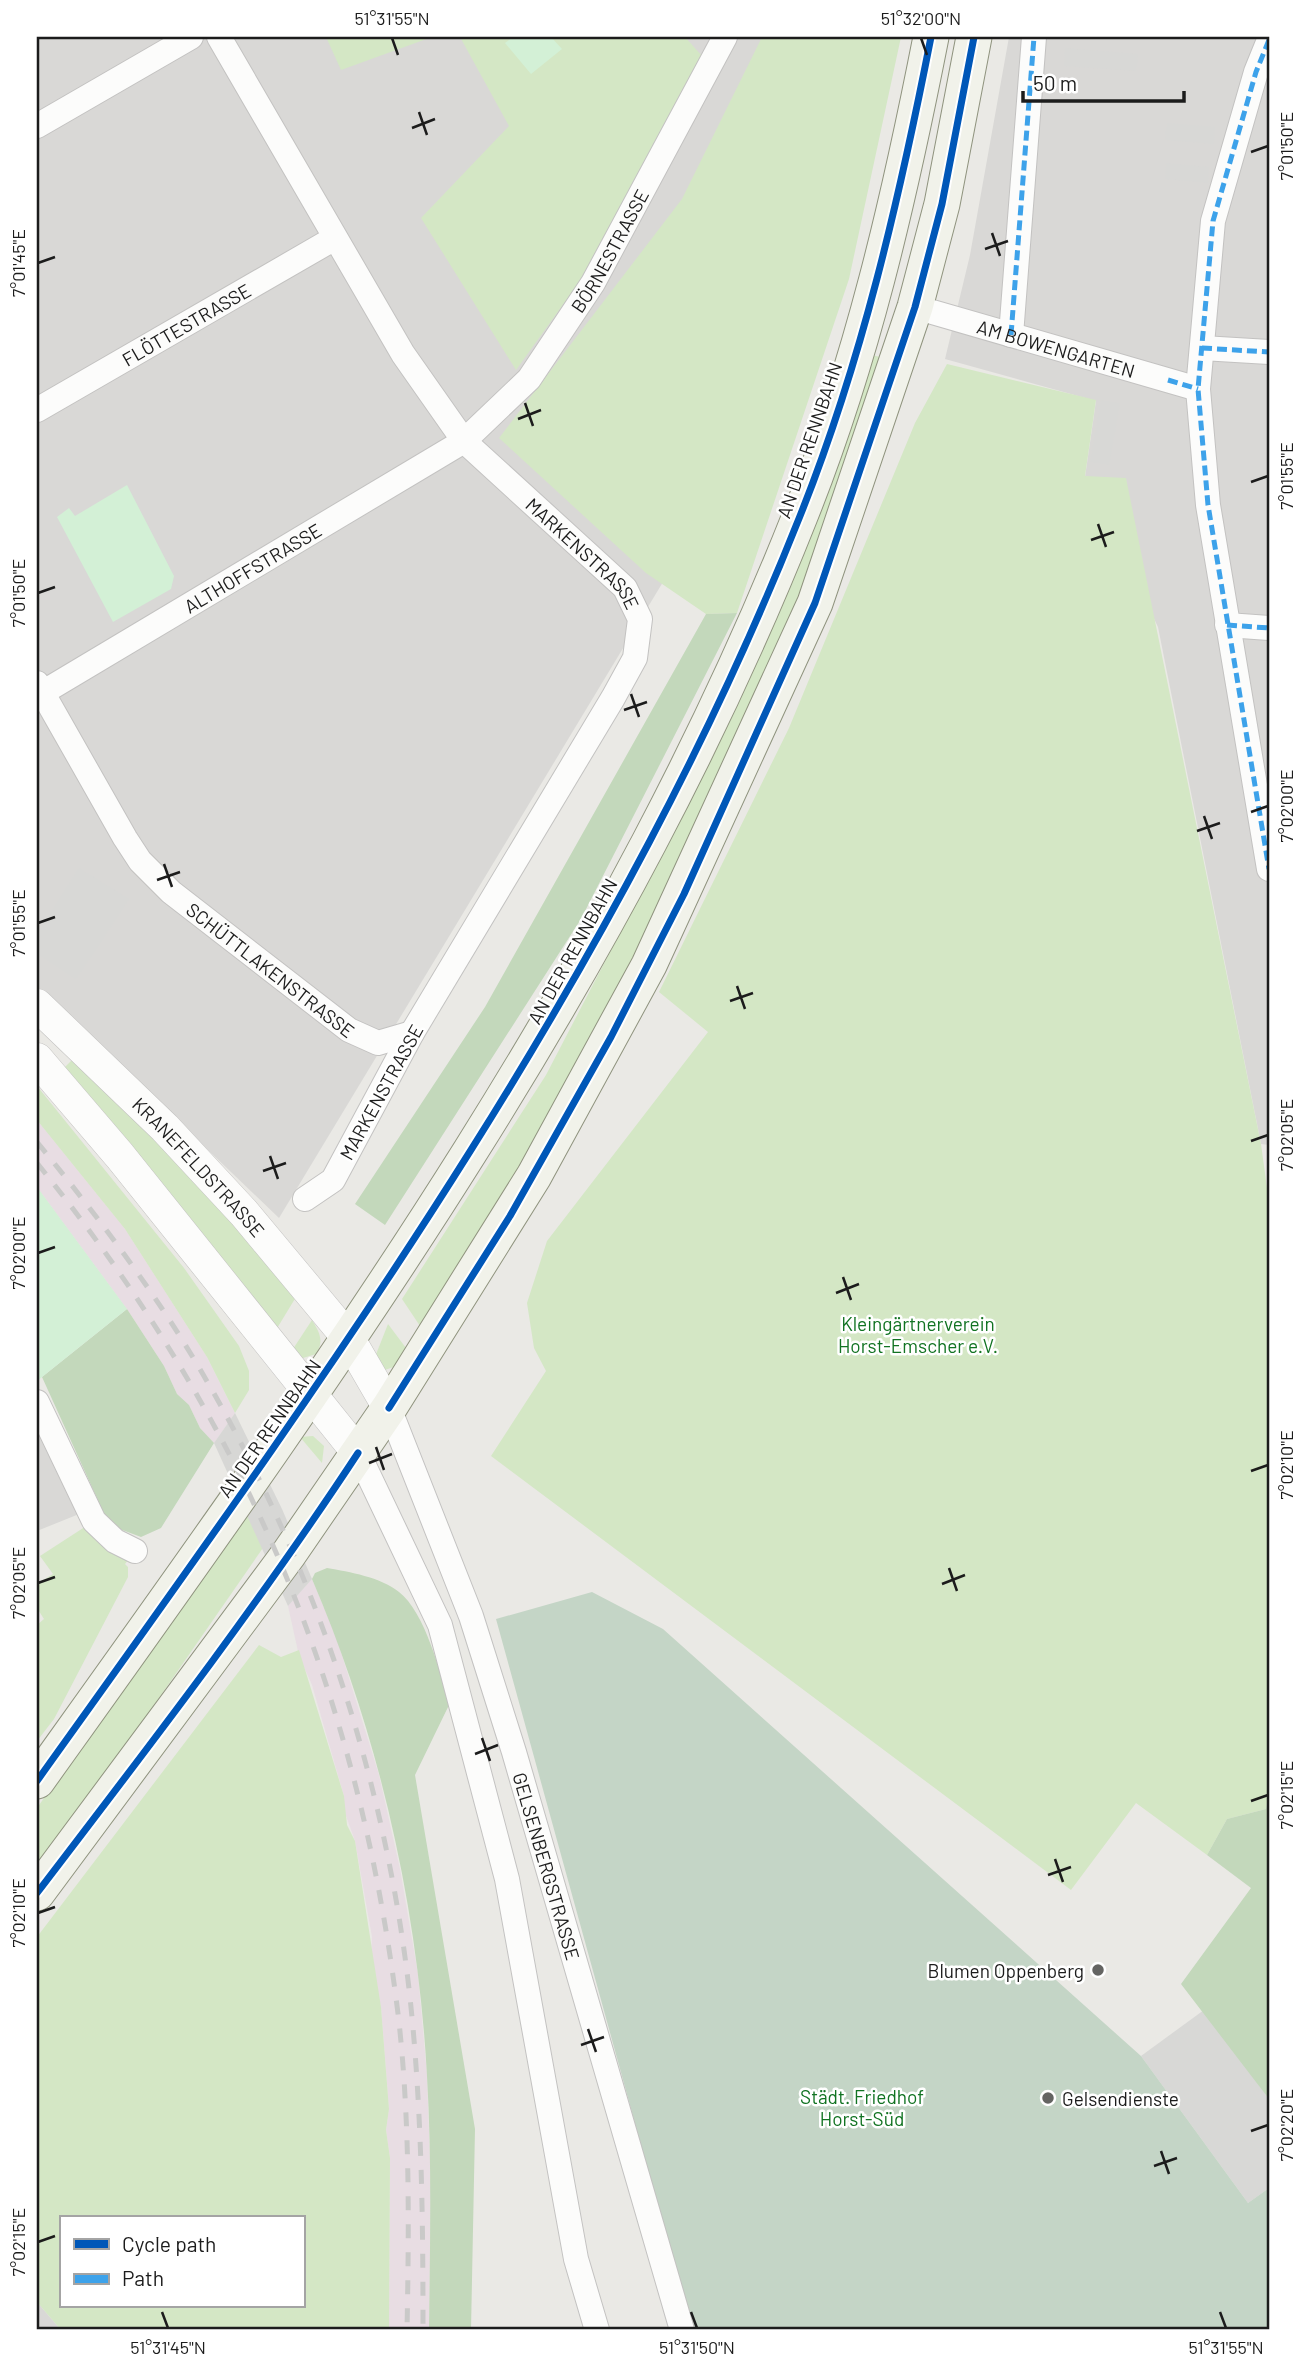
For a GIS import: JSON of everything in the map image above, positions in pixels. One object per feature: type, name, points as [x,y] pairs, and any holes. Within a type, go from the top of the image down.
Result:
[{"type":"main road","name":"AN DER RENNBAHN","points":[[37,1781],[349,1339],[530,1057],[581,970],[689,767],[723,698],[802,511],[875,295],[902,187],[931,37]]},
{"type":"main road","points":[[37,1893],[216,1655],[389,1408],[534,1176],[611,1037],[684,894],[815,603],[915,307],[942,204],[974,37]]},
{"type":"street","points":[[37,126],[191,37]]},
{"type":"street","name":"MARKENSTRASSE","points":[[219,37],[403,354],[464,441],[625,588],[640,619],[635,659],[412,1033],[333,1180],[305,1199]]},
{"type":"street","name":"BÖRNESTRASSE","points":[[464,441],[529,379],[593,283],[725,37]]},
{"type":"street","points":[[1011,335],[1034,37]]},
{"type":"street","points":[[1269,40],[1263,73],[1213,221],[1198,389],[1208,505],[1269,869]]},
{"type":"street","name":"FLÖTTESTRASSE","points":[[37,411],[335,238]]},
{"type":"street","points":[[875,295],[915,307]]},
{"type":"street","name":"AM BOWENGARTEN","points":[[915,307],[1198,389]]},
{"type":"street","points":[[1202,348],[1269,352]]},
{"type":"street","name":"ALTHOFFSTRASSE","points":[[40,688],[464,441]]},
{"type":"street","points":[[1227,625],[1269,628]]},
{"type":"street","name":"SCHÜTTLAKENSTRASSE","points":[[40,688],[125,838],[140,861],[171,892],[349,1030],[378,1042],[412,1033]]},
{"type":"street","name":"KRANEFELDSTRASSE","points":[[37,1005],[205,1169],[349,1339],[389,1408]]},
{"type":"street","points":[[37,1059],[120,1156],[358,1453]]},
{"type":"street","points":[[37,1402],[94,1521],[115,1541],[135,1551]]},
{"type":"street","name":"GELSENBERGSTRASSE","points":[[389,1408],[479,1640],[682,2330]]},
{"type":"street","name":"GELSENBERGSTRASSE","points":[[358,1453],[444,1637],[507,1879],[576,2259],[597,2330]]},
{"type":"shaded area","points":[[37,37],[878,37],[759,423],[279,1218],[37,986]]},
{"type":"shaded area","points":[[1009,37],[1269,37],[1269,1145],[1261,1144],[1158,627],[1085,477],[1096,401],[945,359],[970,255]]},
{"type":"shaded area","points":[[1065,48],[1138,54],[1136,71],[1064,66]]},
{"type":"shaded area","points":[[1167,123],[1215,127],[1214,144],[1165,140]]},
{"type":"shaded area","points":[[1166,163],[1209,167],[1208,183],[1165,179]]},
{"type":"shaded area","points":[[1101,400],[1120,403],[1109,465],[1090,462]]},
{"type":"shaded area","points":[[79,868],[129,899],[76,979],[37,953],[37,935]]},
{"type":"shaded area","points":[[37,1120],[125,1229],[207,1357],[235,1413],[214,1443],[200,1428],[189,1405],[177,1394],[164,1366],[127,1309],[37,1187]]},
{"type":"shaded area","points":[[37,1402],[89,1510],[37,1531]]},
{"type":"shaded area","points":[[312,1579],[336,1636],[379,1775],[400,1869],[418,1974],[427,2075],[431,2187],[429,2330],[389,2330],[390,2158],[386,2130],[389,2108],[381,2007],[371,1955],[372,1937],[355,1841],[344,1810],[344,1796],[312,1685],[299,1656],[288,1606]]},
{"type":"shaded area","points":[[1204,2010],[1269,2099],[1269,2188],[1248,2203],[1141,2056]]},
{"type":"shaded area","points":[[37,2302],[61,2330],[37,2330]]},
{"type":"green space","points":[[326,37],[432,37],[341,70]]},
{"type":"green space","points":[[460,37],[685,37],[702,56],[593,263],[516,370],[421,218],[509,126]]},
{"type":"green space","points":[[513,37],[551,37],[562,49],[531,74],[505,43]]},
{"type":"green space","points":[[762,37],[901,37],[849,279],[737,613],[706,614],[646,573],[499,438],[682,199]]},
{"type":"green space","points":[[869,354],[887,359],[790,621],[710,811],[547,1127],[422,1329],[402,1299],[546,1075],[687,804]]},
{"type":"green space","name":"Kleingärtnerverein Horst-Emscher e.V.","points":[[947,364],[1096,400],[1085,476],[1126,478],[1261,1144],[1269,1203],[1269,1791],[1266,1809],[1227,1819],[1207,1855],[1136,1803],[1071,1890],[491,1456],[546,1371],[534,1348],[527,1303],[547,1241],[708,1032],[659,992],[789,728],[915,423]]},
{"type":"green space","points":[[127,485],[174,576],[171,589],[113,622],[57,517],[69,508],[75,516]]},
{"type":"green space","points":[[737,613],[581,919],[385,1225],[355,1204],[485,1007],[706,614]]},
{"type":"green space","points":[[72,1060],[169,1149],[296,1297],[276,1330],[64,1068]]},
{"type":"green space","points":[[37,1086],[184,1268],[239,1346],[249,1371],[249,1390],[235,1413],[207,1357],[125,1229],[37,1120]]},
{"type":"green space","points":[[37,1187],[127,1309],[37,1381]]},
{"type":"green space","points":[[127,1309],[164,1366],[177,1394],[189,1405],[200,1428],[214,1443],[161,1528],[141,1537],[117,1528],[106,1518],[42,1377]]},
{"type":"green space","points":[[312,1320],[321,1341],[316,1354],[303,1358],[291,1352]]},
{"type":"green space","points":[[388,1324],[409,1352],[396,1366],[385,1370],[375,1357]]},
{"type":"green space","points":[[313,1436],[324,1446],[322,1463],[300,1437]]},
{"type":"green space","points":[[248,1509],[265,1545],[37,1874],[37,1808]]},
{"type":"green space","points":[[94,1521],[135,1551],[125,1564],[128,1567],[128,1577],[54,1719],[37,1741],[37,1625],[44,1619],[37,1608],[37,1584],[53,1574],[40,1556]]},
{"type":"green space","points":[[327,1568],[383,1582],[408,1601],[431,1644],[449,1705],[415,1775],[475,2129],[471,2330],[429,2330],[429,2108],[415,1949],[391,1823],[375,1760],[336,1638],[312,1579],[315,1573]]},
{"type":"green space","name":"Städt. Friedhof Horst-Süd","points":[[592,1592],[663,1629],[1141,2056],[1248,2203],[1269,2188],[1269,2330],[692,2330],[496,1619]]},
{"type":"green space","points":[[259,1645],[281,1657],[299,1650],[344,1796],[347,1825],[355,1841],[381,2007],[389,2109],[386,2130],[390,2158],[389,2330],[61,2330],[37,2302],[37,1937]]},
{"type":"green space","points":[[1269,1791],[1269,2099],[1181,1984],[1251,1888],[1207,1855],[1227,1819],[1266,1809]]},
{"type":"pier","points":[[235,1413],[282,1509],[312,1579],[288,1606],[214,1443]]},
{"type":"railway","points":[[37,1142],[127,1259],[208,1383],[285,1535],[345,1694],[369,1776],[403,1943],[418,2104],[423,2330]]},
{"type":"railway","points":[[37,1163],[111,1261],[176,1360],[233,1462],[282,1566],[322,1673],[355,1785],[381,1901],[399,2022],[407,2137],[407,2330]]},
{"type":"marked path","points":[[1011,335],[1034,37]]},
{"type":"marked path","points":[[1269,40],[1256,72],[1213,221],[1198,389],[1208,505],[1269,869]]},
{"type":"marked path","points":[[1202,348],[1269,352]]},
{"type":"marked path","points":[[1168,380],[1198,389]]},
{"type":"marked path","points":[[1227,625],[1269,628]]},
{"type":"cycle path","points":[[37,1781],[252,1479],[458,1171],[554,1014],[644,852],[726,687],[800,516],[822,458],[877,280],[931,37]]},
{"type":"cycle path","points":[[389,1408],[510,1216],[611,1037],[684,894],[815,603],[915,307],[942,204],[974,37]]},
{"type":"cycle path","points":[[37,1893],[242,1621],[358,1453]]},
{"type":"place","name":"Blumen Oppenberg","points":[[1098,1970]]},
{"type":"place","name":"Gelsendienste","points":[[1048,2098]]}]
